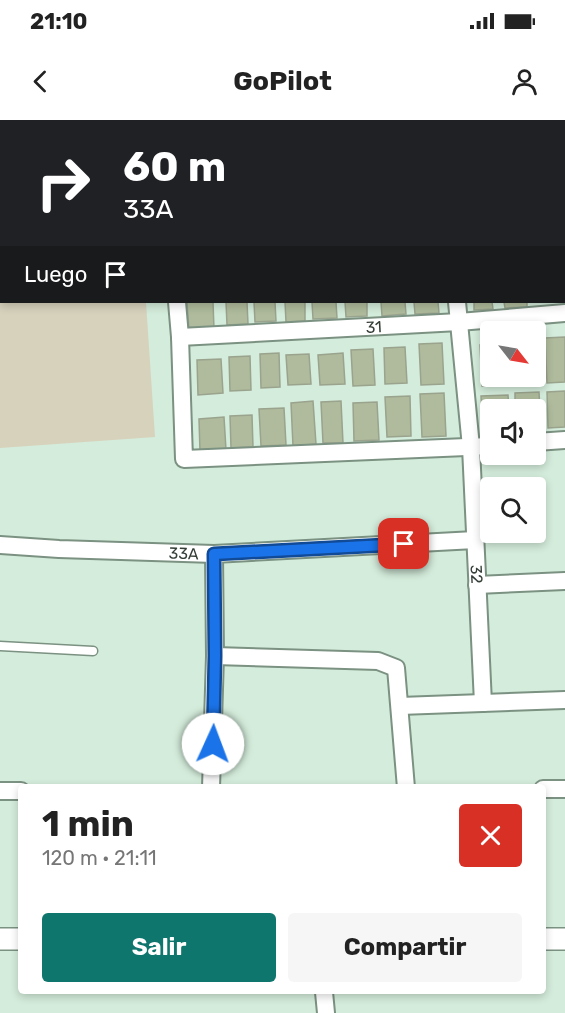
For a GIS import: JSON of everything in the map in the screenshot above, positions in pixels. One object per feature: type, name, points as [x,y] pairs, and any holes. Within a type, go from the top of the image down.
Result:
[{"type":"street","points":[[177,303],[184,459],[480,447]]},
{"type":"street","name":"32","points":[[457,303],[471,447],[483,703]]},
{"type":"street","name":"31","points":[[180,337],[459,322],[565,313]]},
{"type":"street","points":[[546,441],[565,440]]},
{"type":"street","name":"33A","points":[[0,545],[214,554],[475,540]]},
{"type":"street","points":[[211,784],[215,656],[214,554]]},
{"type":"street","points":[[477,585],[565,581]]},
{"type":"street","points":[[215,656],[378,661],[396,668],[406,784]]},
{"type":"street","points":[[400,706],[565,700]]},
{"type":"street","points":[[546,789],[565,789]]},
{"type":"street","points":[[0,791],[18,791]]},
{"type":"street","points":[[0,939],[18,939]]},
{"type":"street","points":[[546,939],[565,939]]},
{"type":"street","points":[[324,994],[326,1013]]},
{"type":"lane","points":[[0,646],[93,651]]},
{"type":"shaded area","points":[[0,303],[146,303],[155,437],[0,448]]},
{"type":"building","points":[[187,303],[213,303],[214,329],[189,330]]},
{"type":"building","points":[[226,303],[247,303],[248,324],[227,325]]},
{"type":"building","points":[[254,303],[275,303],[276,321],[255,322]]},
{"type":"building","points":[[285,303],[305,303],[305,321],[286,322]]},
{"type":"building","points":[[312,303],[336,303],[337,318],[313,319]]},
{"type":"building","points":[[345,303],[367,303],[367,316],[346,317]]},
{"type":"building","points":[[381,303],[405,303],[406,314],[382,316]]},
{"type":"building","points":[[414,303],[438,303],[439,313],[415,314]]},
{"type":"building","points":[[474,303],[492,303],[493,309],[474,310]]},
{"type":"building","points":[[504,303],[527,303],[527,307],[505,308]]},
{"type":"building","points":[[565,337],[565,382],[547,383],[546,338]]},
{"type":"building","points":[[442,343],[444,384],[421,385],[419,344]]},
{"type":"building","points":[[405,347],[407,383],[385,384],[384,348]]},
{"type":"building","points":[[373,349],[375,385],[353,386],[351,350]]},
{"type":"building","points":[[279,353],[280,387],[261,388],[260,354]]},
{"type":"building","points":[[343,353],[345,384],[320,385],[318,355]]},
{"type":"building","points":[[309,354],[311,384],[288,385],[286,355]]},
{"type":"building","points":[[250,356],[251,390],[230,391],[229,357]]},
{"type":"building","points":[[221,359],[223,393],[198,395],[197,360]]},
{"type":"building","points":[[565,391],[565,427],[548,428],[547,392]]},
{"type":"building","points":[[539,392],[539,399],[515,399],[515,393]]},
{"type":"building","points":[[444,393],[446,436],[422,437],[420,394]]},
{"type":"building","points":[[508,395],[508,399],[481,399],[481,396]]},
{"type":"building","points":[[410,396],[411,436],[387,437],[385,397]]},
{"type":"building","points":[[313,401],[316,444],[293,446],[291,403]]},
{"type":"building","points":[[341,401],[343,443],[323,443],[321,402]]},
{"type":"building","points":[[377,402],[379,440],[354,441],[353,403]]},
{"type":"building","points":[[284,408],[286,445],[261,446],[259,409]]},
{"type":"building","points":[[252,415],[253,447],[231,448],[230,416]]},
{"type":"building","points":[[224,417],[226,450],[200,452],[199,419]]},
{"type":"route","points":[[213,744],[214,554],[404,544]]}]
